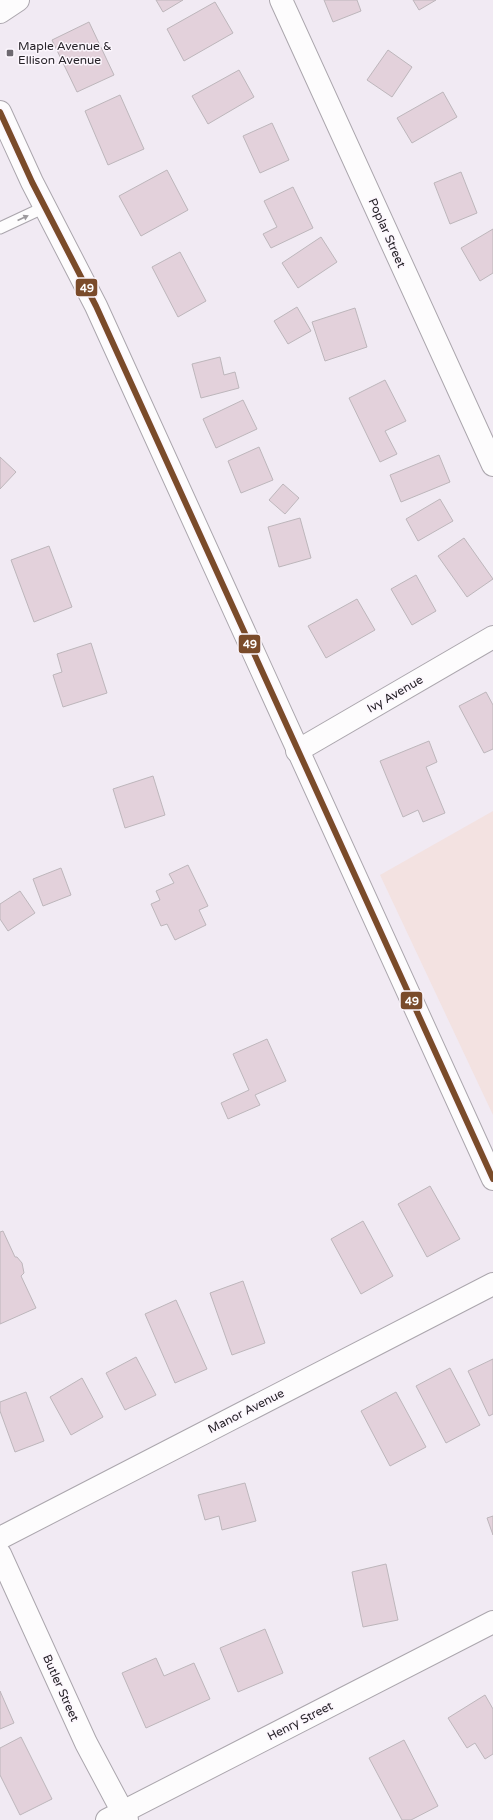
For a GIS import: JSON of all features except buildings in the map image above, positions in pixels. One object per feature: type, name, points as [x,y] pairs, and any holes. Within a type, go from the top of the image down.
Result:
[{"type":"street","points":[[0,12],[18,0]]},
{"type":"street","name":"Poplar Street","points":[[281,0],[493,465]]},
{"type":"street","points":[[0,112],[45,207],[96,306],[297,751],[493,1179]]},
{"type":"street","name":"Ivy Avenue","points":[[297,751],[493,637]]},
{"type":"street","name":"Manor Avenue","points":[[0,1538],[493,1284]]},
{"type":"street","name":"Butler Street","points":[[0,1554],[119,1817]]},
{"type":"street","name":"Henry Street","points":[[119,1817],[493,1622]]},
{"type":"lane","points":[[0,228],[45,207]]},
{"type":"shaded area","points":[[493,811],[493,1115],[380,875]]},
{"type":"transit line","name":"49","points":[[0,112],[32,182],[96,306],[493,1179]]},
{"type":"place","name":"Maple Avenue & Ellison Avenue","points":[[10,53]]}]
